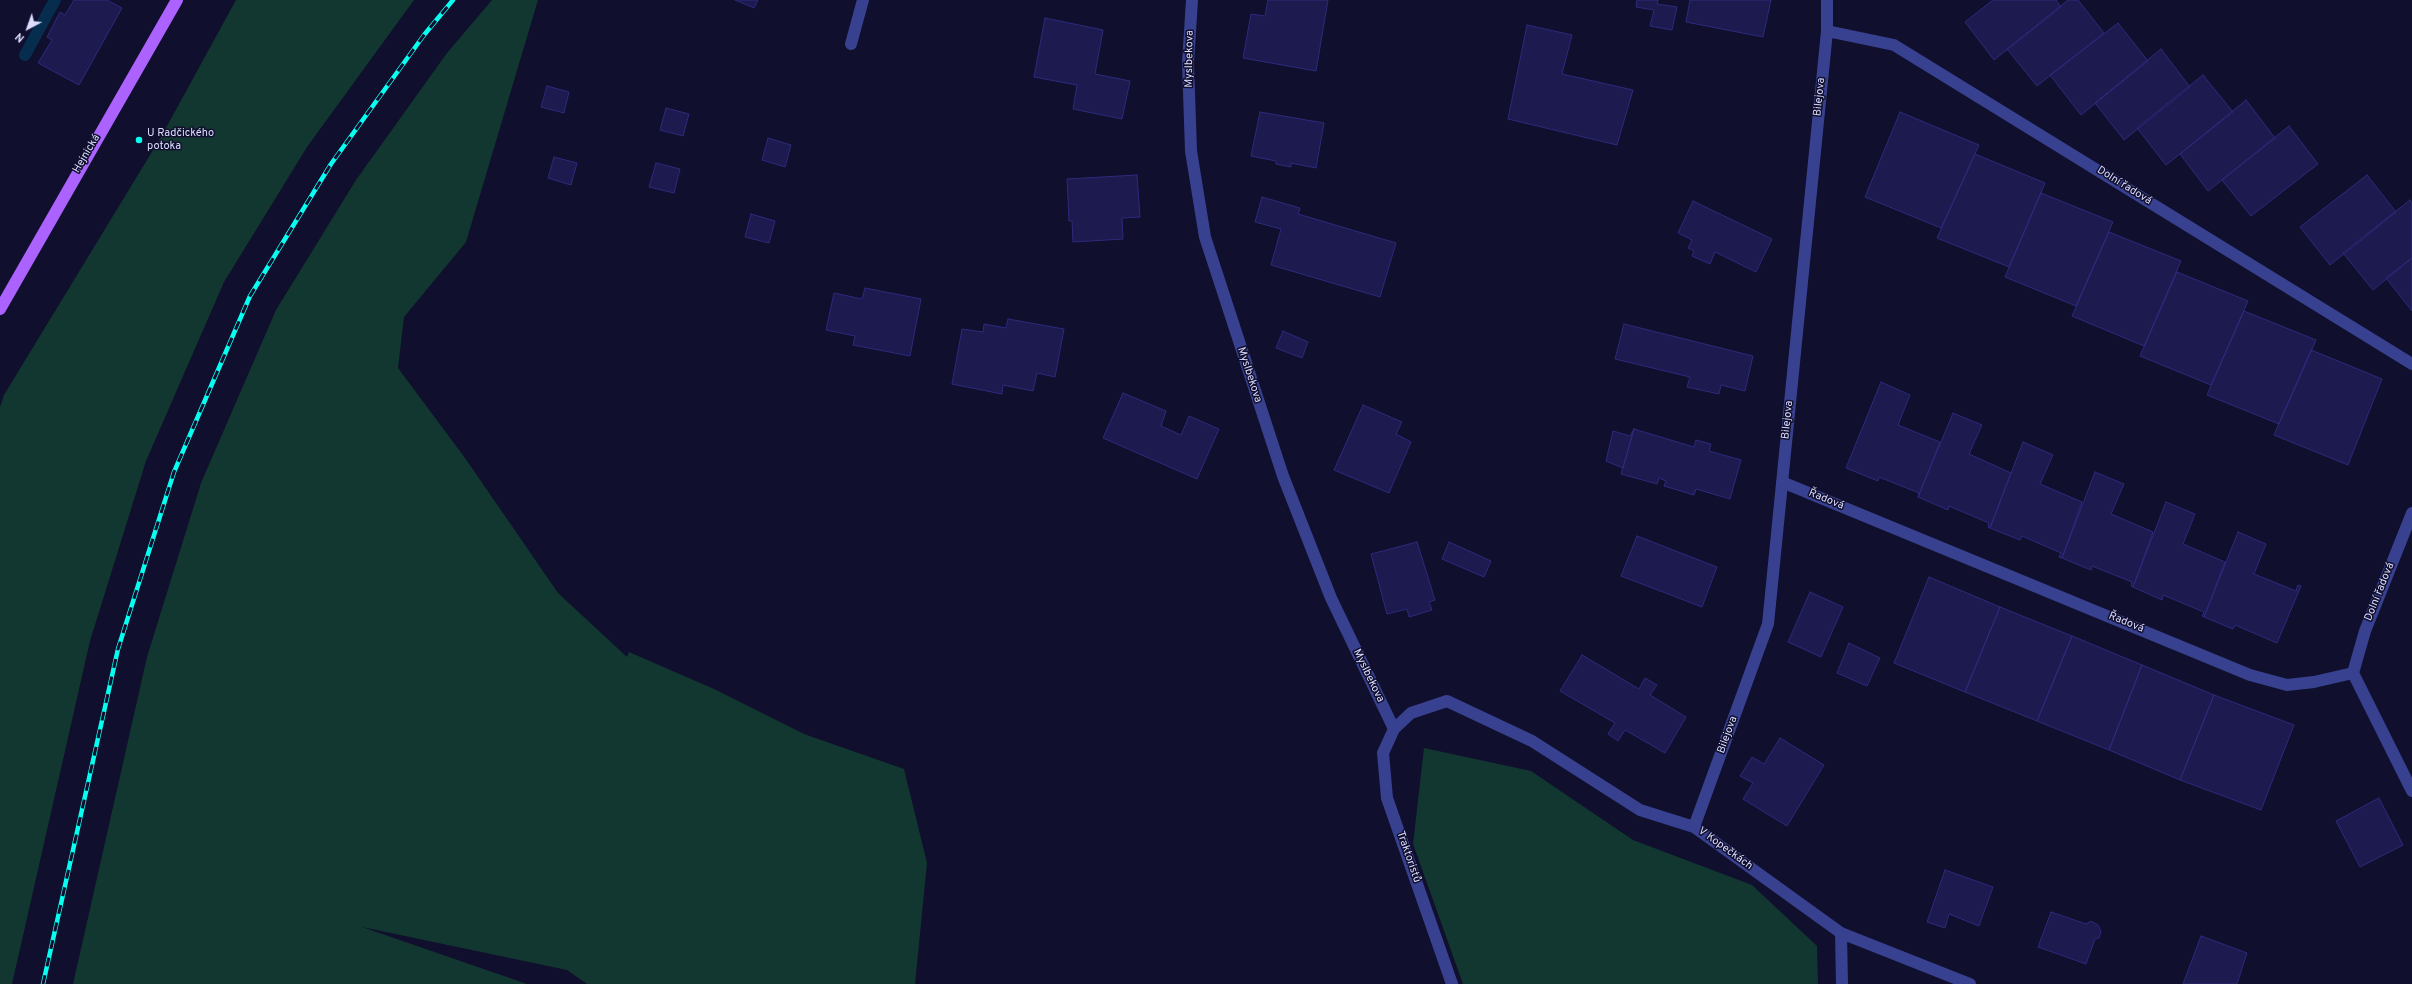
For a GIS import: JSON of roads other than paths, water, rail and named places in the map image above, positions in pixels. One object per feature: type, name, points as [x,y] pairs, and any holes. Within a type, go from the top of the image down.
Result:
[{"type":"main road","name":"Hejnická","points":[[0,309],[177,0]]},
{"type":"street","points":[[851,44],[863,0]]},
{"type":"street","name":"Myslbekova","points":[[1192,0],[1188,63],[1191,151],[1204,237],[1283,476],[1331,598],[1394,729]]},
{"type":"street","name":"Bilejova","points":[[1694,827],[1768,624],[1827,31],[1827,0]]},
{"type":"street","name":"Dolní řadová","points":[[1827,31],[1894,45],[2412,364]]},
{"type":"street","name":"Řadová","points":[[1782,482],[2250,675],[2287,685],[2314,682],[2353,673]]},
{"type":"street","name":"Dolní řadová","points":[[2353,673],[2365,631],[2412,513]]},
{"type":"street","points":[[2353,673],[2412,791]]},
{"type":"street","name":"V Kopečkách","points":[[1394,729],[1411,713],[1447,701],[1532,741],[1640,810],[1694,827],[1841,933],[1970,984]]},
{"type":"street","name":"Traktoristů","points":[[1394,729],[1383,753],[1387,798],[1452,984]]},
{"type":"street","points":[[1841,933],[1842,984]]},
{"type":"waterway","points":[[25,55],[55,0]]},
{"type":"railway","points":[[43,984],[118,649],[174,472],[250,296],[331,164],[424,35],[453,0]]},
{"type":"place","name":"U Radčického potoka","points":[[139,140]]}]
